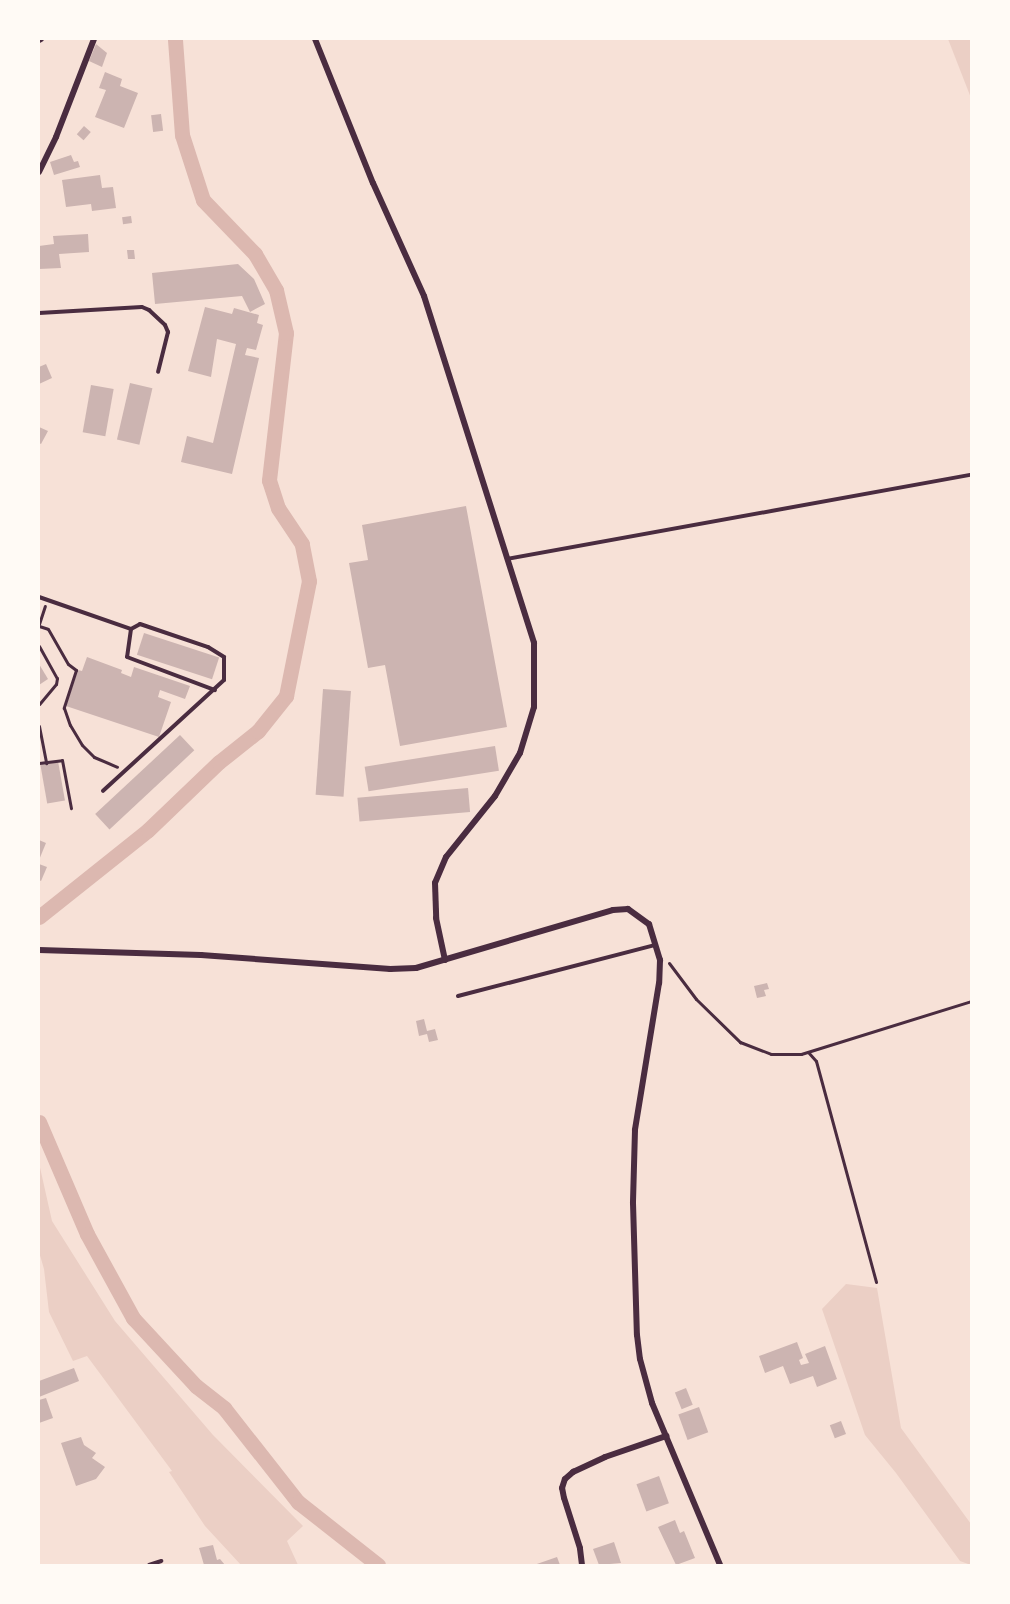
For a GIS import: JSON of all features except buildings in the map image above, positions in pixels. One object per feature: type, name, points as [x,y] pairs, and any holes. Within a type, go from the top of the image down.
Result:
[{"type":"street","points":[[39,172],[56,137],[94,39]]},
{"type":"street","points":[[315,39],[373,183],[424,296],[534,644],[534,707],[520,753],[505,783],[440,869],[435,899],[445,960]]},
{"type":"street","points":[[39,950],[201,955],[390,969],[416,968],[613,910],[628,909],[649,924],[660,960],[635,1130],[633,1214],[640,1359],[652,1403],[720,1565]]},
{"type":"street","points":[[582,1565],[580,1548],[562,1488],[565,1479],[573,1472],[605,1457],[666,1436]]},
{"type":"lane","points":[[39,313],[142,307],[149,310],[165,325],[168,332],[158,372]]},
{"type":"lane","points":[[506,559],[971,475]]},
{"type":"lane","points":[[39,597],[131,628],[140,624],[208,647],[224,657],[224,680],[215,690],[103,791]]},
{"type":"lane","points":[[131,628],[127,657],[215,690]]},
{"type":"lane","points":[[458,996],[656,944]]},
{"type":"lane","points":[[149,1565],[161,1561]]},
{"type":"path","points":[[46,600],[39,625],[48,629],[68,664],[76,670],[64,708],[70,725],[82,745],[94,757],[114,764],[123,773]]},
{"type":"path","points":[[39,646],[57,678],[56,684],[39,704]]},
{"type":"path","points":[[39,726],[46,763]]},
{"type":"path","points":[[39,763],[62,760],[71,807]]},
{"type":"path","points":[[656,944],[696,999],[740,1042],[771,1054],[808,1052],[971,1001]]},
{"type":"path","points":[[808,1052],[816,1061],[876,1282]]},
{"type":"shaded area","points":[[948,39],[971,39],[971,98]]},
{"type":"shaded area","points":[[39,1163],[52,1221],[115,1321],[213,1435],[303,1526],[287,1541],[298,1565],[241,1565],[205,1526],[169,1472],[172,1471],[87,1356],[73,1361],[49,1312],[44,1269],[39,1252]]},
{"type":"shaded area","points":[[846,1284],[877,1288],[901,1428],[971,1524],[971,1565],[960,1561],[896,1473],[865,1435],[822,1309]]},
{"type":"waterway","points":[[39,917],[148,830],[219,762],[258,731],[286,696],[309,581],[302,544],[278,508],[269,480],[286,333],[276,290],[255,254],[203,200],[182,135],[175,39]]},
{"type":"waterway","points":[[39,1122],[87,1234],[133,1318],[196,1386],[224,1408],[298,1502],[378,1565]]}]
